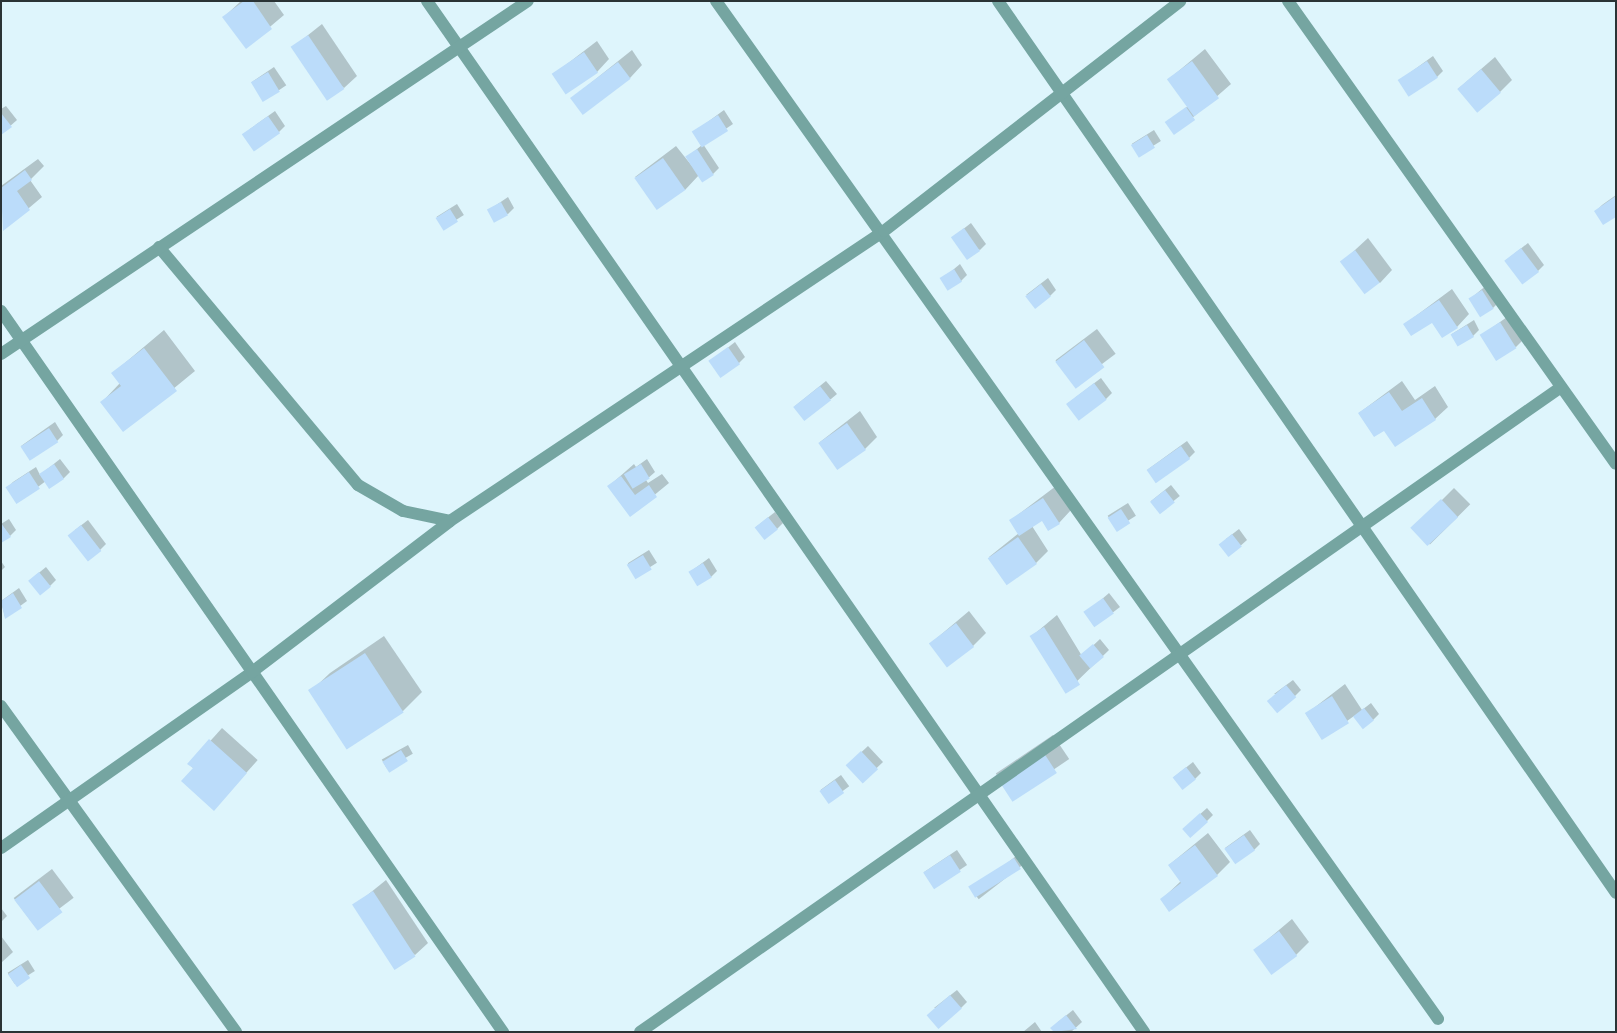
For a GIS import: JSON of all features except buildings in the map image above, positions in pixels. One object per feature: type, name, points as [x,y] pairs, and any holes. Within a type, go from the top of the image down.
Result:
[{"type":"street","points":[[427,1],[1144,1032]]},
{"type":"street","points":[[1,354],[528,1]]},
{"type":"street","points":[[716,1],[1438,1019]]},
{"type":"street","points":[[998,1],[1616,893]]},
{"type":"street","points":[[1,848],[252,672],[450,521],[881,233],[1180,1]]},
{"type":"street","points":[[1288,1],[1616,464]]},
{"type":"street","points":[[159,247],[358,485],[403,511],[450,521]]},
{"type":"street","points":[[1,311],[502,1032]]},
{"type":"street","points":[[640,1032],[1562,387]]},
{"type":"street","points":[[1,706],[236,1032]]}]
